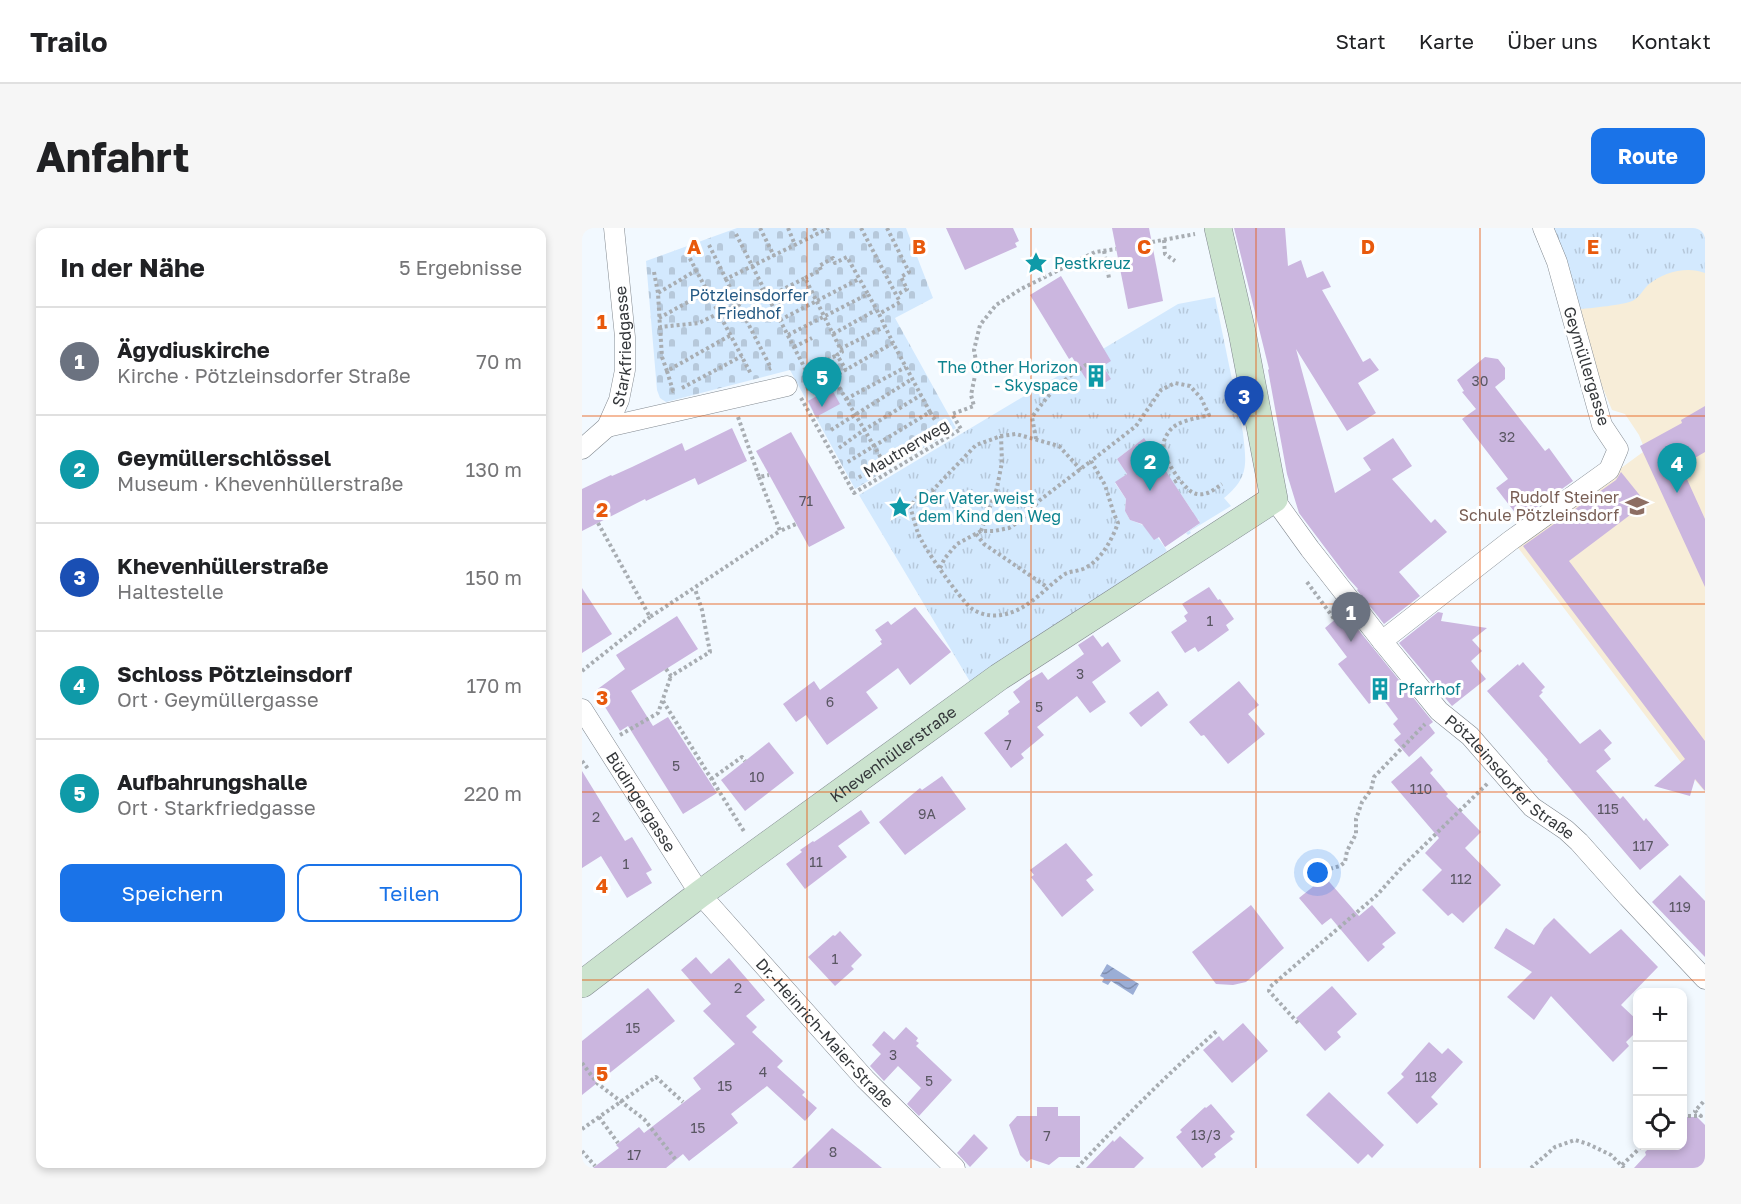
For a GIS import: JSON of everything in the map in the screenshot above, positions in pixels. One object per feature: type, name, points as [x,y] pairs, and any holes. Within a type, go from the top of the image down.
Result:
[{"type":"street","name":"Starkfriedgasse","points":[[582,449],[607,427],[619,400],[625,370],[625,337],[614,228]]},
{"type":"street","name":"Geymüllergasse","points":[[1382,641],[1510,541],[1609,470],[1618,449],[1602,425],[1557,262],[1543,228]]},
{"type":"street","name":"Pötzleinsdorfer Straße","points":[[1219,229],[1242,332],[1274,499],[1310,549],[1439,711],[1470,736],[1532,807],[1566,830],[1579,842],[1705,979]]},
{"type":"street","name":"Starkfriedgasse","points":[[607,427],[733,399],[794,391]]},
{"type":"street","name":"Khevenhüllerstraße","points":[[582,984],[700,894],[999,677],[1274,499]]},
{"type":"street","name":"Büdingergasse","points":[[582,709],[700,894]]},
{"type":"street","name":"Dr.-Heinrich-Maier-Straße","points":[[700,894],[865,1079],[955,1168]]},
{"type":"path","points":[[760,228],[774,256]]},
{"type":"path","points":[[788,228],[795,245]]},
{"type":"path","points":[[814,228],[817,234]]},
{"type":"path","points":[[726,279],[829,228]]},
{"type":"path","points":[[833,334],[900,302],[861,228]]},
{"type":"path","points":[[887,228],[909,272],[901,278],[907,289],[897,295]]},
{"type":"path","points":[[1152,242],[1219,229]]},
{"type":"path","points":[[736,234],[814,386]]},
{"type":"path","points":[[1164,240],[1165,254],[1175,261]]},
{"type":"path","points":[[709,245],[771,368]]},
{"type":"path","name":"Mautnerweg","points":[[794,391],[854,493],[961,429],[952,414],[974,406],[971,395],[977,366],[974,350],[980,325],[996,305],[1021,289],[1095,252],[1116,249]]},
{"type":"path","points":[[1104,251],[1109,278]]},
{"type":"path","points":[[687,253],[752,375]]},
{"type":"path","points":[[768,297],[821,270],[819,266],[833,258],[835,263],[847,257],[934,420]]},
{"type":"path","points":[[658,292],[697,270]]},
{"type":"path","points":[[654,272],[658,292],[662,357],[673,391],[742,356]]},
{"type":"path","points":[[805,278],[842,352],[806,371]]},
{"type":"path","points":[[780,320],[860,279]]},
{"type":"path","points":[[660,327],[699,323],[764,289]]},
{"type":"path","points":[[659,318],[708,291]]},
{"type":"path","points":[[788,335],[868,294]]},
{"type":"path","points":[[840,349],[884,327]]},
{"type":"path","points":[[667,370],[731,335]]},
{"type":"path","points":[[794,347],[812,338]]},
{"type":"path","points":[[794,391],[802,391],[833,377],[893,344]]},
{"type":"path","points":[[837,355],[846,370]]},
{"type":"path","points":[[1036,439],[1032,417],[1049,394],[1073,372],[1089,363],[1091,366]]},
{"type":"path","points":[[846,399],[906,367]]},
{"type":"path","points":[[833,377],[884,463],[856,479]]},
{"type":"path","points":[[831,430],[912,379]]},
{"type":"path","points":[[940,568],[957,544],[981,531],[1009,528],[1020,521],[1040,500],[1136,426],[1161,390],[1175,382],[1190,386],[1201,398],[1209,415],[1178,423],[1168,432],[1163,443],[1165,455],[1188,490],[1197,494],[1211,492],[1222,484]]},
{"type":"path","points":[[839,448],[864,429],[921,395]]},
{"type":"path","points":[[733,399],[780,531]]},
{"type":"path","points":[[846,464],[930,412]]},
{"type":"path","points":[[1081,470],[1059,446],[1016,434],[1001,436],[976,445],[932,491],[918,496],[910,507],[918,535],[972,609],[988,615],[1001,615],[1017,610],[1031,603],[1066,573],[1084,568],[1099,557],[1114,534],[1118,523],[1105,485],[1091,461]]},
{"type":"path","points":[[981,531],[997,488],[1002,462],[1001,436]]},
{"type":"path","points":[[759,477],[769,475]]},
{"type":"path","points":[[1174,482],[1180,479]]},
{"type":"path","points":[[598,523],[650,617]]},
{"type":"path","points":[[582,671],[650,617],[780,531],[796,524]]},
{"type":"path","points":[[976,534],[984,544],[1047,587]]},
{"type":"path","points":[[603,743],[658,713],[671,676],[710,652],[702,610],[695,589]]},
{"type":"path","points":[[666,669],[671,676]]},
{"type":"path","points":[[663,701],[748,838]]},
{"type":"path","points":[[1320,875],[1345,862],[1347,851],[1356,834],[1356,819],[1362,802],[1371,790],[1374,777],[1431,719]]},
{"type":"path","points":[[711,779],[742,757],[745,761]]},
{"type":"path","points":[[582,761],[589,770]]},
{"type":"path","points":[[1298,1023],[1269,991],[1270,987],[1377,895],[1404,865],[1489,783]]},
{"type":"path","points":[[1077,1168],[1139,1102],[1218,1030]]},
{"type":"path","points":[[582,1063],[598,1084],[644,1119],[676,1160]]},
{"type":"path","points":[[582,1129],[656,1077],[683,1102]]},
{"type":"path","points":[[1687,1116],[1701,1116],[1695,1111],[1705,1100]]},
{"type":"path","points":[[599,1117],[618,1143]]},
{"type":"path","points":[[1531,1168],[1555,1147],[1575,1140],[1611,1155],[1623,1167],[1638,1150]]},
{"type":"path","points":[[582,1151],[595,1166]]},
{"type":"shaded area","name":"Rudolf Steiner Schule Pötzleinsdorf","points":[[1705,262],[1705,792],[1516,545],[1643,452],[1639,435],[1625,414],[1612,410],[1587,350],[1581,309],[1666,270]]},
{"type":"green space","name":"Pötzleinsdorfer Friedhof","points":[[737,228],[906,228],[933,298],[895,318],[956,428],[855,489],[790,370],[666,402],[660,398],[657,390],[646,261]]},
{"type":"green space","points":[[1550,228],[1705,228],[1705,273],[1683,270],[1668,274],[1654,280],[1632,301],[1581,309]]},
{"type":"green space","points":[[1215,297],[1243,433],[1245,453],[1242,476],[1224,498],[1231,506],[1190,531],[1188,535],[1186,533],[1199,524],[1199,520],[1190,515],[1193,512],[1143,439],[1117,459],[1127,474],[1115,483],[1126,499],[1125,511],[1130,520],[1152,532],[1167,551],[972,685],[859,495],[1178,304]]},
{"type":"water","points":[[1107,964],[1139,984],[1133,995],[1111,981],[1108,985],[1102,982],[1104,978],[1100,976]]},
{"type":"building","points":[[946,228],[1013,228],[1019,241],[1015,243],[1017,247],[965,270]]},
{"type":"building","points":[[1112,228],[1149,228],[1163,301],[1128,309]]},
{"type":"building","points":[[1234,228],[1285,228],[1288,266],[1301,260],[1307,278],[1323,271],[1331,287],[1322,290],[1363,362],[1370,358],[1379,370],[1358,383],[1376,413],[1347,431],[1296,349],[1335,493],[1371,470],[1363,458],[1393,438],[1412,466],[1392,479],[1431,523],[1435,519],[1447,532],[1399,572],[1420,596],[1384,624],[1299,513],[1287,474],[1269,369]]},
{"type":"building","points":[[1061,276],[1111,361],[1103,366],[1111,379],[1093,390],[1072,357],[1069,359],[1030,295]]},
{"type":"building","points":[[1485,357],[1498,359],[1505,368],[1505,379],[1495,387],[1545,451],[1549,448],[1573,481],[1520,519],[1496,488],[1508,479],[1462,419],[1476,409],[1462,392],[1464,391],[1457,380]]},
{"type":"building","points":[[831,388],[840,404],[816,417],[808,401]]},
{"type":"building","points":[[1705,406],[1705,452],[1681,466],[1705,519],[1705,587],[1640,446],[1682,423],[1681,420]]},
{"type":"building","points":[[732,428],[747,461],[698,485],[695,478],[646,501],[645,499],[582,531],[582,489],[682,443],[685,451]]},
{"type":"building","points":[[791,432],[845,528],[809,547],[756,451]]},
{"type":"building","points":[[1144,438],[1200,523],[1165,547],[1159,537],[1154,540],[1142,524],[1130,520],[1125,511],[1126,499],[1115,482],[1127,474],[1117,459]]},
{"type":"building","points":[[1621,472],[1646,503],[1569,561],[1705,741],[1705,791],[1695,779],[1690,796],[1654,786],[1685,759],[1523,546],[1616,480]]},
{"type":"building","points":[[1209,587],[1234,619],[1226,625],[1229,630],[1203,649],[1198,652],[1195,647],[1185,653],[1171,632],[1187,621],[1184,616],[1188,613],[1182,604]]},
{"type":"building","points":[[582,588],[612,634],[582,653]]},
{"type":"building","points":[[915,607],[951,652],[910,685],[898,668],[866,692],[878,708],[827,745],[806,715],[796,722],[783,704],[814,681],[820,690],[882,644],[875,630],[888,621],[891,625]]},
{"type":"building","points":[[1344,612],[1433,722],[1429,725],[1435,733],[1409,757],[1394,740],[1401,734],[1393,724],[1398,719],[1380,695],[1369,704],[1338,664],[1347,657],[1325,628]]},
{"type":"building","points":[[1438,612],[1443,613],[1441,621],[1487,628],[1472,640],[1482,651],[1471,661],[1486,679],[1452,706],[1399,643]]},
{"type":"building","points":[[677,616],[698,649],[631,691],[653,726],[668,717],[717,793],[683,814],[628,726],[620,731],[595,691],[625,669],[616,655]]},
{"type":"building","points":[[1093,635],[1102,647],[1108,642],[1121,661],[1092,682],[1106,702],[1090,713],[1077,696],[1037,727],[1044,735],[1021,754],[1024,758],[1011,768],[984,733],[1009,714],[1008,711],[1020,702],[1013,692],[1042,672],[1048,680],[1084,654],[1078,645]]},
{"type":"building","points":[[1523,662],[1545,687],[1539,696],[1580,744],[1600,729],[1612,743],[1604,750],[1611,759],[1596,771],[1620,799],[1623,796],[1644,821],[1646,818],[1669,845],[1640,870],[1487,691]]},
{"type":"building","points":[[1239,681],[1259,705],[1248,714],[1265,734],[1228,764],[1204,735],[1201,736],[1189,722]]},
{"type":"building","points":[[1158,691],[1168,705],[1141,727],[1129,713]]},
{"type":"building","points":[[769,742],[794,773],[745,811],[721,780]]},
{"type":"building","points":[[1421,756],[1433,770],[1430,773],[1448,794],[1446,796],[1481,832],[1465,848],[1501,885],[1463,923],[1452,913],[1448,916],[1422,890],[1442,870],[1425,853],[1439,838],[1391,782]]},
{"type":"building","points":[[582,771],[625,841],[632,837],[652,870],[646,873],[652,883],[627,898],[601,856],[582,868]]},
{"type":"building","points":[[942,776],[966,809],[905,855],[879,822],[920,788],[922,790]]},
{"type":"building","points":[[861,810],[870,823],[838,846],[847,857],[805,889],[786,864],[802,852],[800,850]]},
{"type":"building","points":[[1066,843],[1093,875],[1086,880],[1094,890],[1062,917],[1031,877],[1034,875],[1030,870]]},
{"type":"building","points":[[1680,875],[1705,901],[1705,957],[1652,902]]},
{"type":"building","points":[[1325,877],[1359,916],[1372,905],[1396,933],[1382,944],[1385,947],[1368,962],[1331,918],[1322,925],[1299,898]]},
{"type":"building","points":[[1251,905],[1284,948],[1246,982],[1233,985],[1216,984],[1192,952]]},
{"type":"building","points":[[1554,918],[1590,954],[1621,929],[1658,967],[1638,988],[1633,988],[1633,993],[1621,1005],[1633,1016],[1633,1035],[1626,1042],[1629,1046],[1613,1062],[1551,996],[1534,1020],[1507,997],[1532,972],[1494,948],[1506,928],[1534,945],[1544,928]]},
{"type":"building","points":[[840,931],[862,955],[851,966],[854,969],[835,986],[808,957]]},
{"type":"building","points":[[696,957],[711,974],[729,958],[765,1000],[746,1016],[757,1027],[752,1032],[783,1061],[777,1067],[805,1092],[802,1095],[817,1108],[805,1121],[767,1086],[731,1114],[738,1123],[689,1161],[683,1154],[666,1168],[593,1168],[619,1148],[616,1145],[639,1127],[644,1133],[701,1089],[693,1078],[735,1044],[703,1011],[711,1004],[681,970]]},
{"type":"building","points":[[1332,986],[1357,1014],[1337,1032],[1341,1037],[1325,1051],[1296,1018]]},
{"type":"building","points":[[648,988],[675,1021],[582,1095],[582,1041]]},
{"type":"building","points":[[1243,1023],[1268,1051],[1232,1083],[1203,1050],[1219,1036],[1223,1041]]},
{"type":"building","points":[[906,1027],[918,1038],[916,1041],[919,1043],[916,1046],[952,1080],[919,1116],[907,1104],[921,1088],[898,1066],[884,1081],[870,1066],[881,1054],[872,1045],[884,1031],[894,1040]]},
{"type":"building","points":[[1429,1042],[1442,1054],[1448,1048],[1463,1062],[1431,1097],[1438,1104],[1417,1124],[1387,1093],[1404,1077],[1401,1074]]},
{"type":"building","points":[[1329,1092],[1384,1145],[1372,1158],[1368,1154],[1358,1164],[1306,1115]]},
{"type":"building","points":[[1211,1104],[1235,1132],[1230,1136],[1233,1139],[1214,1154],[1216,1157],[1202,1168],[1176,1137],[1182,1132],[1180,1130]]},
{"type":"building","points":[[1037,1107],[1058,1107],[1058,1116],[1080,1116],[1080,1157],[1059,1157],[1049,1165],[1031,1159],[1027,1162],[1020,1155],[1009,1125],[1017,1116],[1037,1116]]},
{"type":"building","points":[[1687,1117],[1697,1117],[1705,1125],[1705,1168],[1634,1168],[1646,1155],[1647,1150],[1687,1150]]},
{"type":"building","points":[[832,1128],[859,1149],[882,1168],[792,1168]]},
{"type":"building","points":[[974,1134],[988,1148],[970,1167],[957,1153]]},
{"type":"building","points":[[1120,1136],[1144,1158],[1134,1168],[1086,1168],[1113,1140],[1114,1142]]},
{"type":"place","name":"Pestkreuz","points":[[1036,263]]},
{"type":"place","name":"The Other Horizon - Skyspace","points":[[1096,376]]},
{"type":"place","name":"Aufbahrungshalle","points":[[822,407]]},
{"type":"place","name":"Khevenhüllerstraße","points":[[1244,426]]},
{"type":"place","name":"Geymüllerschlössel","points":[[1150,491]]},
{"type":"place","name":"Schloss Pötzleinsdorf","points":[[1677,493]]},
{"type":"place","name":"Rudolf Steiner Schule Pötzleinsdorf","points":[[1637,506]]},
{"type":"place","name":"Der Vater weist dem Kind den Weg","points":[[900,507]]},
{"type":"place","name":"Ägydiuskirche","points":[[1351,642]]},
{"type":"place","name":"Pfarrhof","points":[[1380,689]]}]
